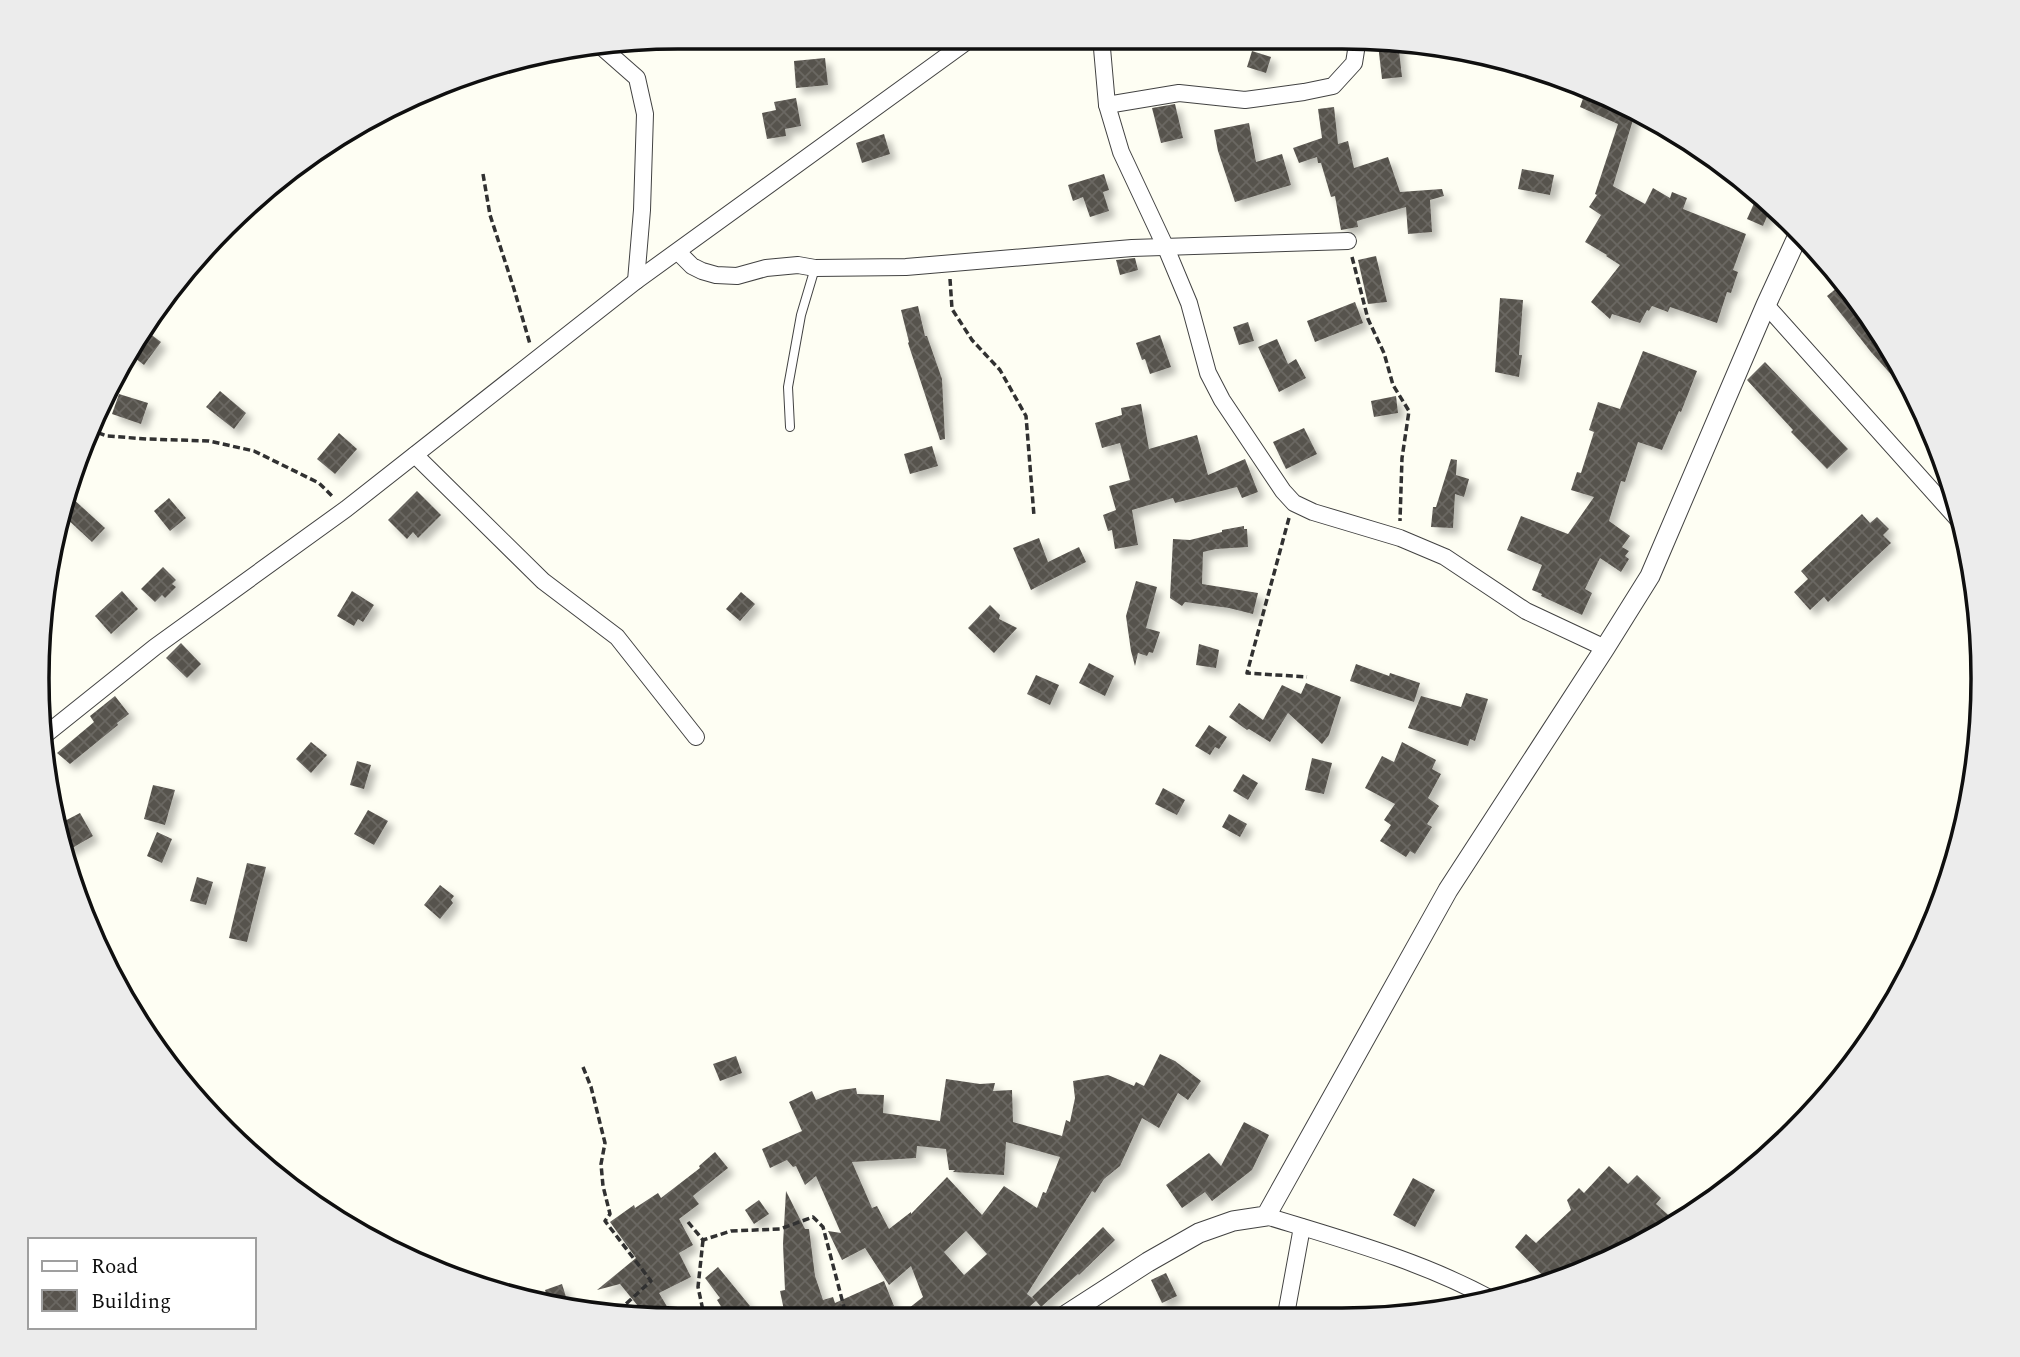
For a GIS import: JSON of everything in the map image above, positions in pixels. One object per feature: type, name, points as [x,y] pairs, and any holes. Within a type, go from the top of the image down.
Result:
[{"type":"street","points":[[51,729],[155,647],[346,509],[636,281],[957,49]]},
{"type":"street","points":[[1102,49],[1107,105],[1121,152],[1189,303],[1208,373],[1222,400],[1283,491],[1294,503],[1313,512],[1400,538],[1445,557],[1526,611],[1605,648]]},
{"type":"street","points":[[1107,105],[1179,93],[1245,100],[1333,86],[1354,63],[1356,49]]},
{"type":"street","points":[[608,53],[637,78],[645,114],[642,210],[636,281]]},
{"type":"street","points":[[678,252],[692,266],[716,275],[737,276],[780,266],[906,267],[1132,248],[1348,242]]},
{"type":"street","points":[[1266,1216],[1448,890],[1650,576],[1795,242]]},
{"type":"street","points":[[1766,304],[1946,503]]},
{"type":"street","points":[[415,456],[543,581],[617,637],[696,737]]},
{"type":"street","points":[[1077,1308],[1199,1233],[1233,1221],[1266,1216],[1384,1252],[1460,1282],[1479,1293]]},
{"type":"street","points":[[1287,1308],[1302,1227]]},
{"type":"lane","points":[[790,427],[788,387],[801,315],[815,268]]},
{"type":"path","points":[[483,174],[490,215],[535,362]]},
{"type":"path","points":[[1348,242],[1368,319],[1384,353],[1393,384],[1409,411],[1402,458],[1400,538]]},
{"type":"path","points":[[948,263],[952,309],[972,340],[1000,370],[1026,416],[1034,516]]},
{"type":"path","points":[[99,433],[107,436],[209,441],[254,451],[319,483],[346,509]]},
{"type":"path","points":[[1294,503],[1247,673],[1307,677]]},
{"type":"path","points":[[583,1067],[605,1143],[601,1164],[610,1214],[606,1221],[651,1281],[624,1306]]},
{"type":"path","points":[[702,1240],[732,1231],[780,1229],[813,1217],[823,1227],[844,1308]]},
{"type":"path","points":[[688,1222],[702,1240],[698,1287],[702,1308]]},
{"type":"building","points":[[1379,50],[1399,52],[1402,77],[1382,79]]},
{"type":"building","points":[[1252,51],[1271,57],[1266,73],[1247,67]]},
{"type":"building","points":[[825,58],[828,85],[796,88],[794,61]]},
{"type":"building","points":[[796,98],[801,126],[785,129],[786,136],[767,139],[762,113],[776,110],[774,102]]},
{"type":"building","points":[[1583,98],[1633,121],[1613,186],[1645,204],[1653,188],[1670,198],[1672,192],[1687,198],[1683,209],[1746,234],[1733,270],[1738,272],[1731,293],[1727,292],[1717,323],[1670,307],[1668,312],[1652,306],[1640,323],[1612,314],[1610,319],[1591,302],[1620,265],[1585,242],[1601,215],[1589,207],[1597,195],[1595,194],[1618,124],[1580,107]]},
{"type":"building","points":[[1175,104],[1183,138],[1161,143],[1152,108]]},
{"type":"building","points":[[1334,107],[1338,144],[1348,141],[1354,168],[1388,157],[1400,192],[1442,189],[1444,196],[1430,200],[1432,232],[1408,234],[1406,207],[1357,221],[1358,227],[1341,230],[1335,196],[1331,197],[1321,163],[1318,163],[1317,157],[1299,163],[1293,148],[1322,138],[1318,109]]},
{"type":"building","points":[[1249,123],[1256,162],[1282,154],[1291,185],[1235,202],[1214,130]]},
{"type":"building","points":[[884,134],[890,154],[862,163],[856,143]]},
{"type":"building","points":[[1522,169],[1554,175],[1550,195],[1518,189]]},
{"type":"building","points":[[1104,174],[1109,190],[1103,192],[1109,211],[1090,217],[1083,197],[1073,201],[1068,185]]},
{"type":"building","points":[[1754,203],[1768,215],[1763,226],[1747,219]]},
{"type":"building","points":[[1376,256],[1387,302],[1368,304],[1358,260]]},
{"type":"building","points":[[1135,258],[1138,270],[1120,275],[1116,260]]},
{"type":"building","points":[[1836,289],[1865,329],[1895,379],[1871,352],[1827,296]]},
{"type":"building","points":[[1500,298],[1523,300],[1519,377],[1495,372]]},
{"type":"building","points":[[1355,302],[1363,323],[1315,342],[1307,321]]},
{"type":"building","points":[[918,306],[925,336],[942,379],[945,439],[940,440],[908,343],[901,310]]},
{"type":"building","points":[[1248,322],[1254,341],[1239,345],[1233,327]]},
{"type":"building","points":[[151,335],[161,342],[144,365],[136,359]]},
{"type":"building","points":[[1160,335],[1171,367],[1150,374],[1136,343]]},
{"type":"building","points":[[1277,339],[1288,364],[1296,359],[1306,378],[1279,392],[1258,347]]},
{"type":"building","points":[[1643,351],[1697,371],[1662,450],[1638,442],[1625,482],[1621,481],[1609,521],[1630,536],[1622,547],[1629,551],[1625,556],[1629,559],[1621,572],[1600,558],[1585,589],[1592,593],[1582,615],[1532,590],[1542,565],[1507,550],[1521,516],[1568,534],[1594,497],[1571,490],[1577,472],[1581,473],[1594,432],[1589,430],[1598,402],[1620,409]]},
{"type":"building","points":[[1765,362],[1848,449],[1827,469],[1747,380]]},
{"type":"building","points":[[220,391],[246,413],[234,429],[206,407]]},
{"type":"building","points":[[119,394],[148,403],[141,424],[112,414]]},
{"type":"building","points":[[1396,396],[1398,413],[1374,417],[1371,401]]},
{"type":"building","points":[[1141,404],[1149,449],[1197,435],[1208,475],[1245,459],[1258,492],[1242,498],[1237,487],[1175,503],[1173,498],[1132,510],[1138,545],[1115,549],[1112,530],[1108,531],[1103,515],[1116,510],[1109,486],[1130,480],[1120,443],[1102,448],[1095,423],[1122,415],[1121,408]]},
{"type":"building","points":[[1304,428],[1317,454],[1286,469],[1273,442]]},
{"type":"building","points":[[339,433],[357,449],[335,474],[317,459]]},
{"type":"building","points":[[932,446],[938,466],[910,474],[904,454]]},
{"type":"building","points":[[1451,459],[1457,460],[1456,475],[1469,479],[1464,497],[1455,494],[1453,528],[1431,527],[1433,507],[1436,507]]},
{"type":"building","points":[[417,491],[441,515],[418,538],[413,532],[407,539],[388,520]]},
{"type":"building","points":[[169,498],[186,518],[170,531],[154,511]]},
{"type":"building","points":[[75,500],[105,528],[92,542],[69,521]]},
{"type":"building","points":[[1862,514],[1870,523],[1877,517],[1889,529],[1883,535],[1891,543],[1828,602],[1824,597],[1810,610],[1794,592],[1808,579],[1801,571]]},
{"type":"building","points":[[1244,526],[1244,529],[1247,529],[1248,547],[1203,552],[1202,584],[1258,593],[1253,614],[1185,602],[1182,606],[1170,598],[1173,539],[1190,540]]},
{"type":"building","points":[[1039,538],[1048,562],[1079,547],[1086,562],[1031,590],[1013,548]]},
{"type":"building","points":[[163,567],[176,580],[172,584],[176,587],[165,598],[162,595],[155,602],[141,589]]},
{"type":"building","points":[[1136,581],[1157,587],[1146,628],[1160,632],[1153,653],[1149,652],[1147,656],[1138,653],[1135,666],[1126,616]]},
{"type":"building","points":[[122,591],[138,609],[111,634],[95,616]]},
{"type":"building","points":[[352,591],[374,605],[363,622],[358,619],[354,626],[337,616]]},
{"type":"building","points":[[741,592],[755,604],[740,621],[726,609]]},
{"type":"building","points":[[990,605],[1000,615],[999,619],[1017,628],[994,653],[968,628]]},
{"type":"building","points":[[181,643],[201,664],[187,678],[166,658]]},
{"type":"building","points":[[1199,644],[1219,650],[1216,668],[1196,665]]},
{"type":"building","points":[[1089,663],[1114,676],[1105,696],[1079,683]]},
{"type":"building","points":[[1356,664],[1389,676],[1390,673],[1420,683],[1414,702],[1350,681]]},
{"type":"building","points":[[1036,675],[1059,685],[1050,705],[1027,694]]},
{"type":"building","points":[[1306,683],[1341,697],[1329,735],[1322,744],[1288,713],[1270,742],[1229,717],[1239,703],[1263,720],[1282,685],[1301,694]]},
{"type":"building","points":[[1466,693],[1488,699],[1475,741],[1470,739],[1468,746],[1408,728],[1421,696],[1461,707]]},
{"type":"building","points":[[115,696],[129,714],[70,764],[57,753],[94,722],[90,716]]},
{"type":"building","points":[[1209,725],[1227,737],[1219,749],[1215,747],[1210,755],[1195,746]]},
{"type":"building","points":[[311,742],[327,755],[311,773],[296,759]]},
{"type":"building","points":[[1402,742],[1436,760],[1432,769],[1441,774],[1428,798],[1439,806],[1427,824],[1432,827],[1415,854],[1410,851],[1406,857],[1380,841],[1391,825],[1384,820],[1395,804],[1365,788],[1382,756],[1394,762]]},
{"type":"building","points":[[1312,758],[1332,763],[1324,794],[1305,790]]},
{"type":"building","points":[[357,761],[371,765],[364,789],[350,785]]},
{"type":"building","points":[[1243,774],[1258,783],[1248,800],[1233,791]]},
{"type":"building","points":[[153,785],[175,790],[165,825],[144,819]]},
{"type":"building","points":[[1163,788],[1185,800],[1177,815],[1155,804]]},
{"type":"building","points":[[368,810],[388,821],[374,845],[354,834]]},
{"type":"building","points":[[80,813],[93,836],[72,848],[65,821]]},
{"type":"building","points":[[1229,814],[1247,824],[1240,837],[1222,827]]},
{"type":"building","points":[[157,832],[172,839],[162,863],[147,856]]},
{"type":"building","points":[[247,863],[266,867],[247,942],[229,938]]},
{"type":"building","points":[[197,877],[213,882],[206,905],[190,901]]},
{"type":"building","points":[[440,885],[454,896],[451,900],[453,903],[440,919],[424,905]]},
{"type":"building","points":[[1160,1054],[1175,1061],[1201,1081],[1188,1100],[1178,1093],[1159,1128],[1142,1118],[1120,1166],[1104,1179],[1095,1193],[1092,1191],[1027,1294],[1035,1300],[1032,1297],[1103,1227],[1115,1240],[1041,1307],[1036,1301],[1028,1308],[909,1308],[923,1297],[911,1266],[889,1285],[865,1248],[842,1260],[828,1231],[841,1233],[816,1176],[805,1185],[796,1166],[793,1167],[787,1160],[770,1168],[762,1149],[802,1131],[789,1102],[812,1091],[816,1100],[840,1090],[856,1088],[857,1094],[884,1095],[883,1113],[940,1121],[946,1079],[980,1084],[995,1083],[993,1091],[1012,1090],[1013,1122],[1062,1136],[1066,1120],[1070,1122],[1075,1098],[1073,1081],[1108,1075],[1134,1086],[1136,1082],[1144,1086]],"holes":[[[1006,1142],[1060,1157],[1037,1208],[1004,1186],[982,1215],[947,1177],[911,1214],[889,1229],[877,1206],[872,1208],[852,1162],[916,1158],[917,1146],[946,1149],[949,1170],[955,1170],[953,1172],[1004,1175]],[[966,1231],[987,1254],[964,1275],[944,1252]]]},
{"type":"building","points":[[736,1056],[742,1073],[720,1081],[713,1064]]},
{"type":"building","points":[[1244,1122],[1269,1135],[1252,1170],[1212,1201],[1205,1192],[1182,1208],[1166,1185],[1209,1153],[1221,1166]]},
{"type":"building","points":[[715,1152],[728,1168],[693,1196],[699,1204],[679,1219],[693,1245],[679,1253],[691,1277],[659,1293],[668,1308],[636,1307],[620,1284],[597,1290],[636,1258],[610,1222],[634,1205],[635,1208],[658,1193],[661,1198],[700,1168]]},
{"type":"building","points":[[1609,1166],[1628,1184],[1637,1175],[1661,1198],[1656,1204],[1669,1216],[1620,1243],[1543,1275],[1515,1247],[1526,1234],[1536,1243],[1571,1210],[1567,1200],[1579,1188],[1584,1193]]},
{"type":"building","points":[[1413,1178],[1435,1190],[1415,1227],[1393,1215]]},
{"type":"building","points":[[786,1191],[805,1229],[809,1229],[815,1276],[823,1300],[833,1297],[835,1303],[884,1281],[894,1306],[784,1308],[780,1291],[785,1290],[783,1244]]},
{"type":"building","points":[[759,1200],[769,1214],[754,1224],[745,1210]]},
{"type":"building","points":[[718,1267],[750,1306],[722,1308],[717,1300],[720,1298],[705,1278]]},
{"type":"building","points":[[1166,1273],[1177,1296],[1162,1303],[1151,1280]]},
{"type":"building","points":[[562,1284],[566,1298],[546,1294],[545,1290]]}]
